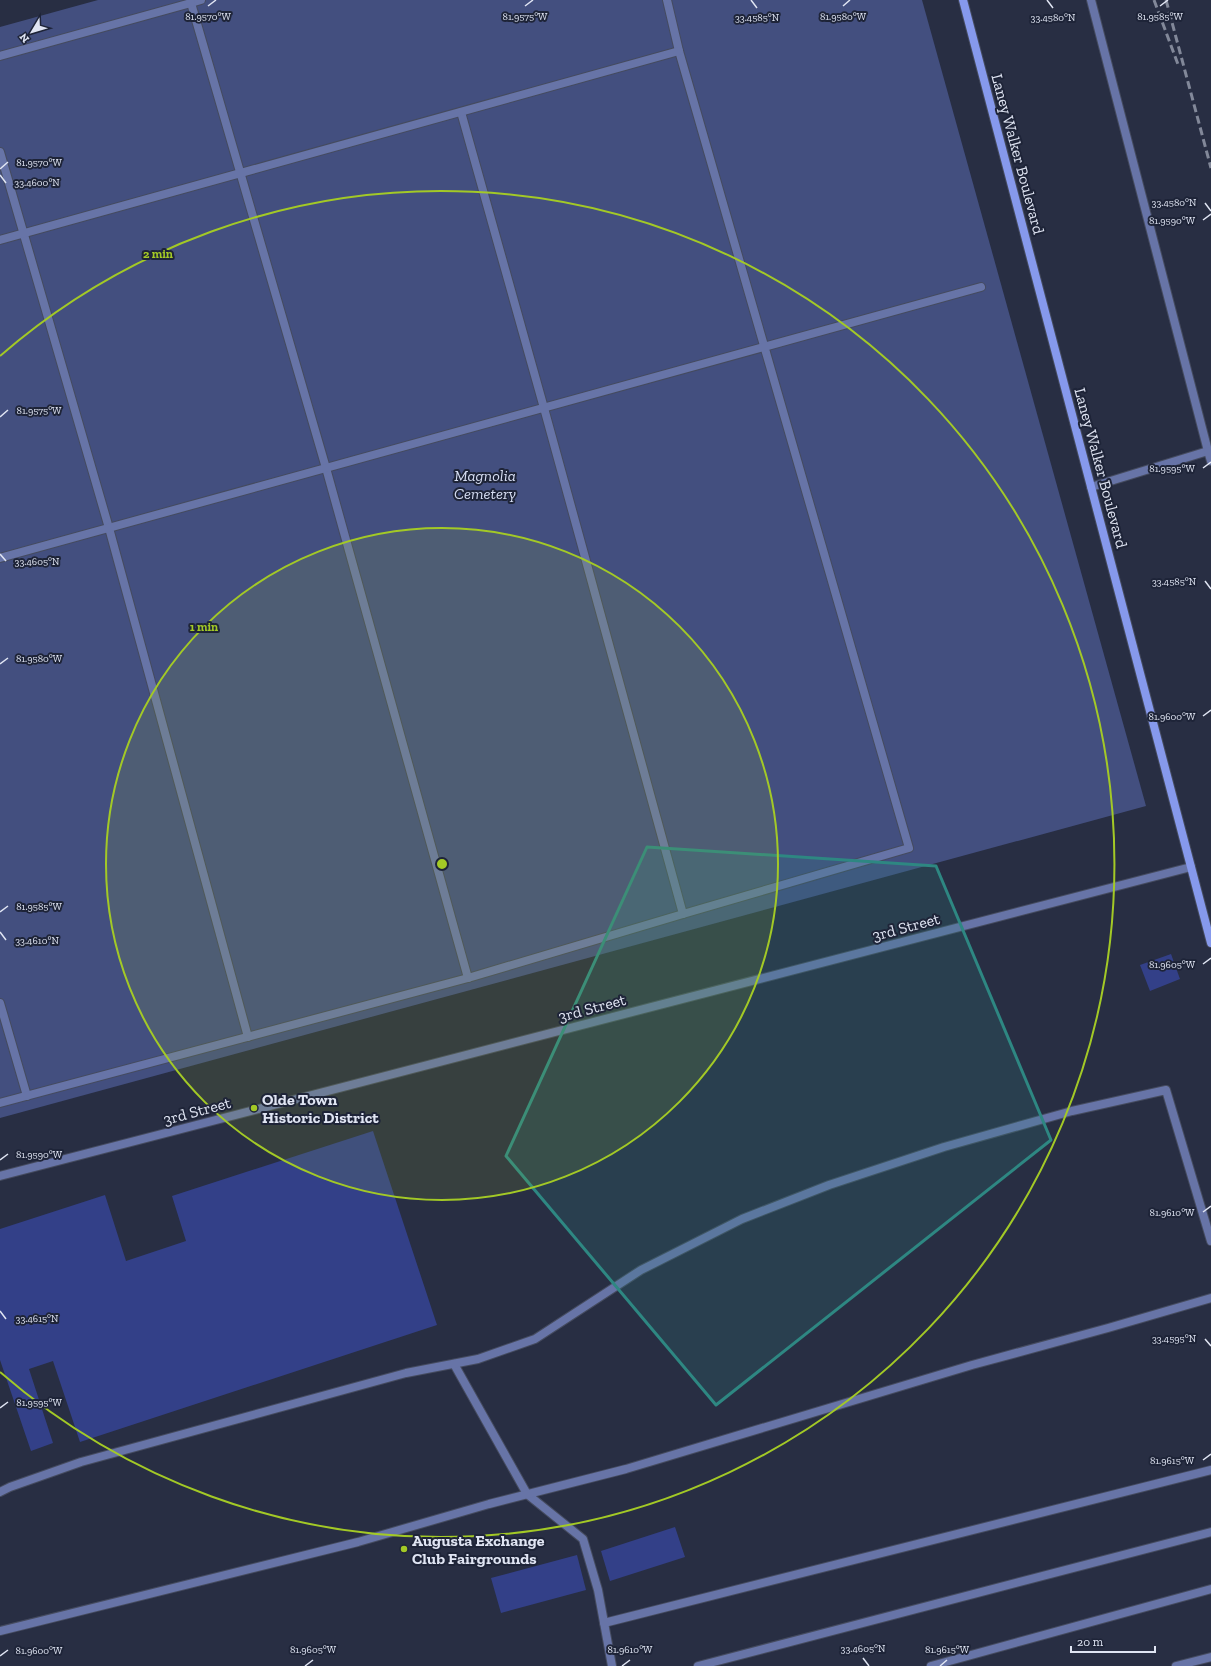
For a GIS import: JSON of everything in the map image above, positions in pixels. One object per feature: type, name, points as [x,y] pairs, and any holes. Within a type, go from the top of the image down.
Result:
[{"type":"main road","name":"Laney Walker Boulevard","points":[[963,0],[1211,943]]},
{"type":"street","points":[[0,56],[201,0]]},
{"type":"street","points":[[0,1103],[468,978],[909,848],[679,51],[667,0]]},
{"type":"street","points":[[1091,0],[1211,461]]},
{"type":"street","points":[[191,3],[326,468],[468,978]]},
{"type":"street","points":[[0,240],[679,51]]},
{"type":"street","points":[[461,112],[683,914]]},
{"type":"street","points":[[0,152],[109,528],[248,1037]]},
{"type":"street","points":[[0,558],[981,287]]},
{"type":"street","points":[[1091,487],[1208,451]]},
{"type":"street","name":"3rd Street","points":[[0,1176],[1191,867]]},
{"type":"street","points":[[0,1003],[27,1096]]},
{"type":"street","points":[[0,1492],[10,1487],[81,1462],[406,1373],[478,1359],[535,1339],[641,1270],[742,1219],[830,1185],[959,1142],[1072,1111],[1166,1090],[1211,1241]]},
{"type":"street","points":[[0,1631],[358,1542],[527,1494],[626,1469],[972,1365],[1211,1298]]},
{"type":"street","points":[[454,1364],[527,1494],[583,1539],[598,1590],[612,1666]]},
{"type":"street","points":[[604,1623],[1211,1470]]},
{"type":"street","points":[[698,1666],[1211,1532]]},
{"type":"street","points":[[931,1666],[1211,1589]]},
{"type":"street","points":[[1176,1666],[1211,1657]]},
{"type":"highlighted area","points":[[647,847],[936,866],[1051,1140],[716,1405],[506,1156]]},
{"type":"green space","name":"Magnolia Cemetery","points":[[98,0],[922,0],[1146,806],[0,1118],[0,27]]},
{"type":"building","points":[[1171,954],[1180,979],[1150,991],[1140,965]]},
{"type":"building","points":[[373,1131],[437,1325],[80,1442],[53,1361],[29,1369],[53,1443],[31,1451],[0,1360],[0,1229],[105,1195],[126,1261],[186,1241],[172,1196]]},
{"type":"building","points":[[675,1527],[685,1557],[610,1581],[601,1551]]},
{"type":"building","points":[[577,1555],[586,1590],[501,1613],[491,1578]]},
{"type":"railway","points":[[1154,0],[1179,67]]},
{"type":"railway","points":[[1166,0],[1211,168]]},
{"type":"place","name":"Olde Town Historic District","points":[[254,1108]]},
{"type":"place","name":"Augusta Exchange Club Fairgrounds","points":[[404,1549]]}]
